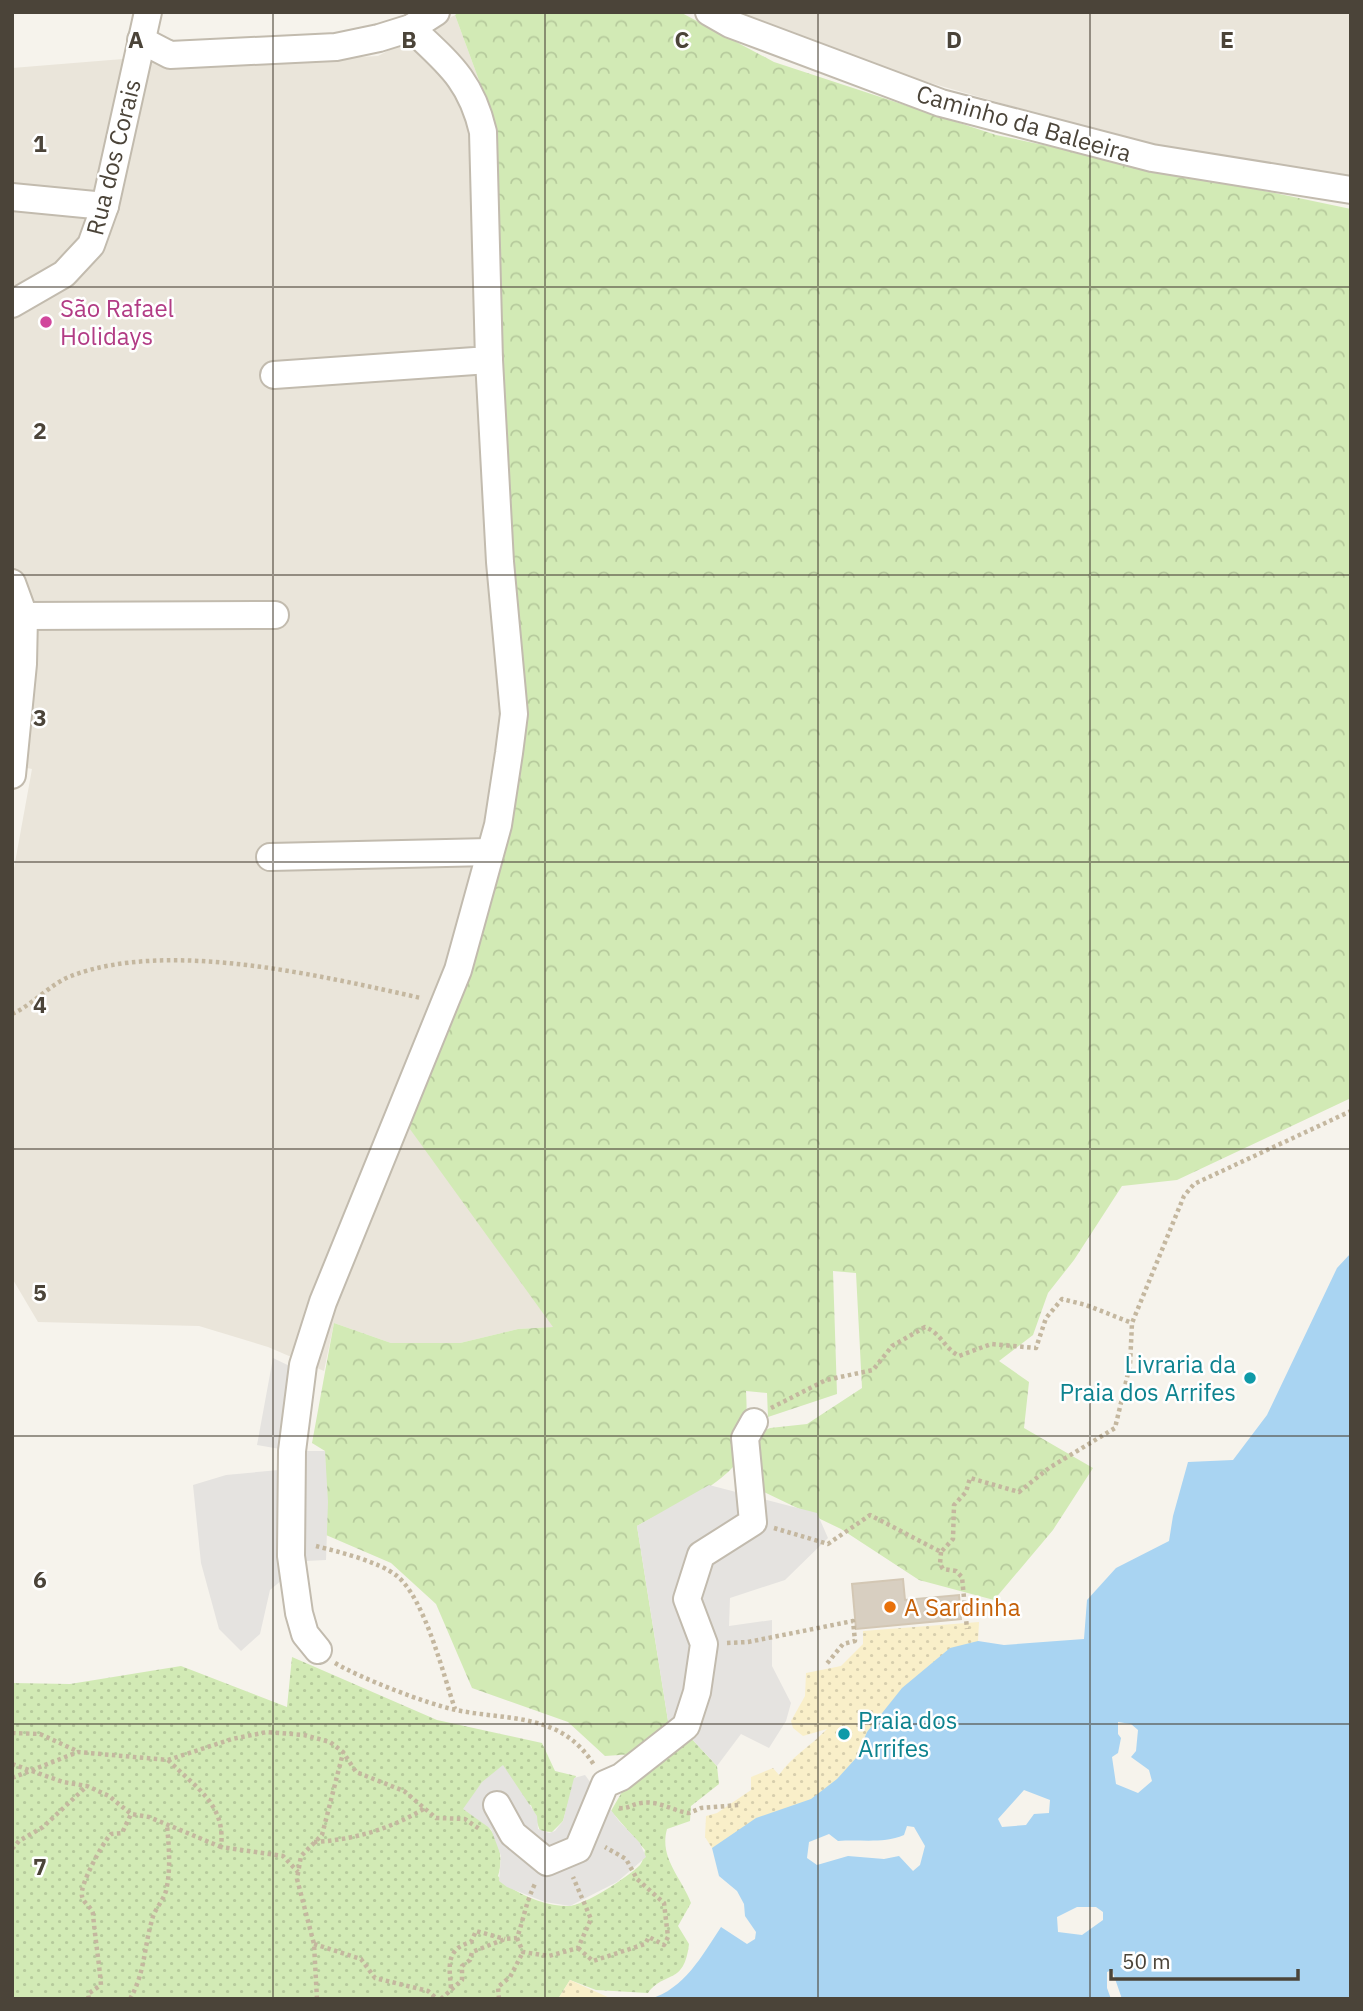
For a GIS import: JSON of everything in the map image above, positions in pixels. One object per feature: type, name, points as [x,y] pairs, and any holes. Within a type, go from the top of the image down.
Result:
[{"type":"street","name":"Rua dos Corais","points":[[12,304],[64,274],[79,262],[91,245],[104,206],[148,12]]},
{"type":"street","points":[[141,40],[170,55],[336,47],[379,38],[411,27],[436,12]]},
{"type":"street","name":"Caminho da Baleeira","points":[[709,12],[730,24],[941,103],[1152,158],[1351,190]]},
{"type":"street","points":[[318,1650],[306,1634],[299,1613],[291,1539],[296,1408],[313,1328],[458,970],[498,825],[514,714],[500,562],[489,360],[482,132],[478,110],[466,84],[411,27]]},
{"type":"street","points":[[12,197],[104,206]]},
{"type":"street","points":[[274,375],[489,360]]},
{"type":"street","points":[[12,583],[24,616],[12,775]]},
{"type":"street","points":[[24,616],[275,615]]},
{"type":"street","points":[[270,857],[489,852]]},
{"type":"street","points":[[497,1805],[513,1834],[555,1859],[578,1849],[621,1777],[686,1726],[697,1692],[704,1644],[687,1599],[701,1555],[753,1522],[745,1438],[754,1422]]},
{"type":"path","points":[[12,1014],[68,977],[101,967],[176,962],[320,976],[443,1003]]},
{"type":"path","points":[[967,1629],[962,1577],[956,1571],[943,1569],[940,1564],[941,1552],[953,1539],[954,1506],[966,1492],[970,1478],[1019,1492],[1049,1468],[1115,1428],[1130,1364],[1132,1323],[1184,1196],[1194,1184],[1351,1111]]},
{"type":"path","points":[[754,1422],[779,1401],[826,1380],[873,1370],[892,1346],[925,1327],[937,1331],[950,1351],[958,1356],[991,1344],[1036,1348],[1046,1318],[1062,1299],[1086,1305],[1132,1323]]},
{"type":"path","points":[[753,1522],[828,1544],[870,1515],[941,1552]]},
{"type":"path","points":[[291,1539],[354,1556],[397,1576],[422,1613],[456,1710]]},
{"type":"path","points":[[704,1644],[748,1642],[853,1621],[855,1641],[843,1644],[825,1666]]},
{"type":"path","points":[[318,1650],[337,1665],[456,1710],[534,1721],[560,1729],[590,1760],[610,1795],[628,1809],[641,1803],[665,1804],[690,1814],[701,1808],[739,1805]]},
{"type":"path","points":[[12,1733],[40,1734],[78,1752],[168,1760],[232,1739],[267,1732],[304,1735],[330,1742],[343,1752],[356,1772],[404,1791],[436,1818],[465,1819],[489,1836],[513,1834]]},
{"type":"path","points":[[12,1778],[78,1752]]},
{"type":"path","points":[[317,1999],[314,1944],[296,1879],[302,1856],[322,1835],[343,1752]]},
{"type":"path","points":[[168,1760],[214,1804],[223,1829],[221,1847]]},
{"type":"path","points":[[12,1764],[63,1782],[87,1786],[109,1796],[131,1814],[221,1847],[283,1856],[298,1871]]},
{"type":"path","points":[[12,1849],[19,1841],[43,1827],[87,1786]]},
{"type":"path","points":[[313,1842],[357,1838],[376,1828],[395,1825],[425,1808]]},
{"type":"path","points":[[89,1999],[88,1994],[100,1985],[93,1912],[82,1896],[83,1881],[93,1868],[102,1843],[110,1834],[122,1833],[131,1814]]},
{"type":"path","points":[[130,1999],[137,1986],[147,1952],[152,1919],[165,1893],[170,1863],[167,1825]]},
{"type":"path","points":[[578,1948],[593,1961],[645,1944],[649,1937],[664,1945],[668,1937],[664,1903],[637,1879],[626,1859],[584,1835]]},
{"type":"path","points":[[523,1952],[517,1938],[524,1918],[524,1906],[555,1859],[591,1919],[578,1948]]},
{"type":"path","points":[[451,1988],[450,1955],[458,1946],[471,1942],[476,1931],[505,1939]]},
{"type":"path","points":[[314,1944],[361,1959],[375,1978],[428,1991],[439,1999],[462,1980],[462,1966],[470,1960],[472,1952],[505,1939],[517,1938]]},
{"type":"path","points":[[523,1952],[549,1956],[578,1948]]},
{"type":"path","points":[[499,1999],[498,1987],[510,1977],[523,1952]]},
{"type":"shaded area","points":[[725,12],[1351,12],[1351,178],[1126,139],[815,50]]},
{"type":"shaded area","points":[[455,15],[495,124],[508,560],[528,713],[491,902],[408,1125],[554,1327],[518,1329],[460,1343],[391,1343],[334,1323],[324,1371],[268,1347],[199,1326],[38,1322],[12,1278],[12,879],[32,769],[12,765],[12,68],[123,59],[205,65],[378,56]]},
{"type":"shaded area","points":[[273,1358],[302,1372],[293,1451],[325,1451],[328,1502],[326,1560],[306,1561],[306,1577],[282,1580],[270,1590],[260,1634],[241,1651],[219,1629],[201,1563],[193,1485],[226,1475],[279,1470],[280,1449],[257,1445]]},
{"type":"shaded area","points":[[709,1485],[817,1513],[828,1538],[785,1580],[730,1598],[729,1626],[772,1620],[772,1666],[791,1703],[786,1721],[769,1748],[741,1734],[717,1766],[690,1737],[669,1727],[637,1526]]},
{"type":"shaded area","points":[[503,1765],[537,1816],[538,1829],[549,1833],[555,1831],[563,1821],[574,1778],[585,1775],[619,1821],[640,1843],[646,1857],[617,1882],[570,1906],[545,1902],[507,1887],[499,1881],[501,1856],[491,1829],[463,1809],[482,1782]]},
{"type":"green space","points":[[459,12],[680,12],[774,62],[996,135],[1351,209],[1351,1098],[1177,1180],[1122,1186],[1074,1260],[1048,1293],[1033,1335],[999,1361],[1029,1382],[1024,1428],[1093,1468],[1053,1530],[994,1600],[919,1580],[841,1529],[764,1492],[752,1454],[756,1434],[770,1428],[807,1424],[862,1388],[856,1273],[833,1271],[837,1394],[768,1417],[767,1393],[746,1391],[745,1437],[738,1461],[704,1490],[637,1526],[669,1727],[634,1754],[605,1756],[568,1722],[472,1688],[436,1604],[391,1563],[326,1535],[325,1451],[312,1443],[334,1323],[391,1343],[460,1343],[518,1329],[553,1327],[407,1125],[491,902],[528,713],[508,560],[495,124],[455,15]]},
{"type":"green space","points":[[292,1657],[437,1720],[542,1743],[555,1771],[576,1776],[563,1821],[552,1832],[540,1831],[531,1805],[478,1817],[490,1829],[498,1843],[498,1876],[530,1898],[549,1904],[575,1905],[595,1896],[640,1865],[645,1850],[611,1811],[630,1778],[690,1737],[717,1766],[719,1784],[691,1806],[690,1821],[667,1829],[665,1839],[668,1858],[691,1903],[678,1926],[689,1944],[683,1966],[648,1993],[596,1990],[570,1980],[558,1999],[12,1999],[12,1683],[70,1684],[181,1666],[287,1707]]},
{"type":"sand","name":"Praia dos Arrifes","points":[[979,1622],[978,1641],[810,1831],[740,1870],[712,1848],[705,1837],[706,1816],[717,1813],[751,1790],[751,1777],[773,1768],[779,1775],[827,1729],[803,1736],[793,1728],[791,1721],[805,1696],[806,1673],[841,1666],[863,1644],[863,1631]]},
{"type":"sand","points":[[570,1980],[612,1999],[558,1999]]},
{"type":"water","points":[[1351,1253],[1351,1999],[1122,1999],[1112,1970],[1107,1972],[1107,1988],[1111,1999],[650,1999],[673,1988],[691,1970],[721,1927],[747,1944],[755,1939],[756,1932],[745,1916],[744,1904],[737,1891],[719,1876],[712,1848],[756,1818],[811,1799],[837,1779],[856,1758],[867,1732],[902,1688],[950,1648],[978,1641],[1004,1645],[1084,1639],[1087,1600],[1116,1568],[1169,1541],[1188,1462],[1233,1460],[1267,1415],[1337,1268]],"holes":[[[1118,1722],[1131,1724],[1138,1730],[1136,1751],[1131,1757],[1149,1770],[1152,1781],[1138,1793],[1116,1784],[1112,1757],[1118,1753],[1121,1738],[1118,1734]],[[1024,1790],[1050,1800],[1049,1813],[1034,1814],[1026,1825],[1002,1827],[998,1819]],[[907,1826],[914,1827],[925,1846],[920,1865],[913,1871],[899,1856],[884,1859],[848,1856],[817,1865],[807,1858],[809,1842],[829,1834],[838,1841],[880,1840],[904,1835]],[[1077,1907],[1096,1907],[1103,1912],[1103,1920],[1082,1935],[1058,1932],[1057,1917]]]},
{"type":"building","points":[[903,1579],[905,1600],[959,1595],[961,1619],[856,1629],[852,1584]]},
{"type":"place","name":"São Rafael Holidays","points":[[46,322]]},
{"type":"place","name":"Livraria da Praia dos Arrifes","points":[[1250,1378]]},
{"type":"place","name":"A Sardinha","points":[[890,1607]]},
{"type":"place","name":"Praia dos Arrifes","points":[[844,1734]]}]
